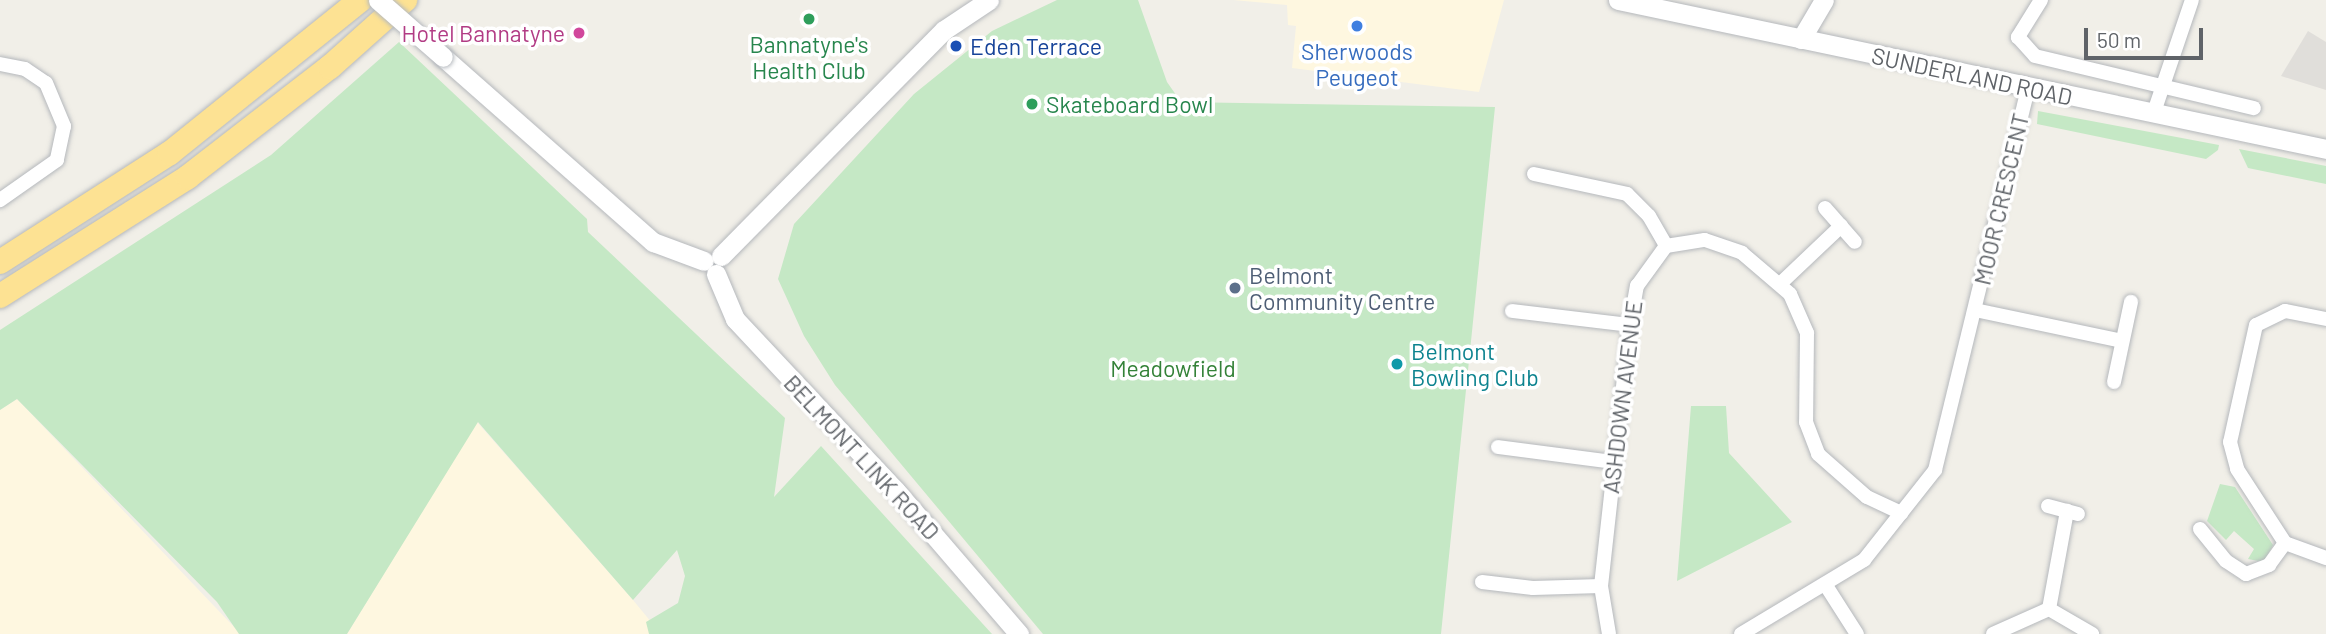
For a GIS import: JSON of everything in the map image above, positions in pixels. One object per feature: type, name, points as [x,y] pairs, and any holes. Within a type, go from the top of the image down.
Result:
[{"type":"highway","points":[[0,262],[170,153],[360,0]]},
{"type":"highway","points":[[0,296],[188,177],[330,67],[405,0]]},
{"type":"street","points":[[378,0],[653,242],[714,264],[944,30],[989,0]]},
{"type":"street","name":"SUNDERLAND ROAD","points":[[1618,0],[2028,89],[2326,149]]},
{"type":"street","points":[[1801,39],[1824,0]]},
{"type":"street","points":[[2040,0],[2021,26],[2018,37],[2024,48],[2047,60],[2254,108]]},
{"type":"street","points":[[2153,115],[2160,86],[2192,0]]},
{"type":"street","points":[[0,64],[25,69],[46,83],[64,126],[57,160],[0,200]]},
{"type":"street","name":"MOOR CRESCENT","points":[[1741,634],[1864,561],[1935,470],[2028,89]]},
{"type":"street","points":[[1534,174],[1627,194],[1649,216],[1666,247],[1705,240],[1742,253],[1781,283],[1807,333],[1806,422],[1818,454],[1867,497],[1902,513]]},
{"type":"street","points":[[1825,208],[1855,242]]},
{"type":"street","points":[[1781,283],[1841,226]]},
{"type":"street","name":"ASHDOWN AVENUE","points":[[1609,634],[1601,586],[1630,326],[1637,286],[1666,247]]},
{"type":"street","name":"BELMONT LINK ROAD","points":[[714,264],[735,319],[896,491],[1019,634]]},
{"type":"street","points":[[2114,382],[2131,302]]},
{"type":"street","name":"MOOR CRESCENT","points":[[1975,310],[2122,341]]},
{"type":"street","points":[[1513,311],[1630,326]]},
{"type":"street","points":[[2326,319],[2285,311],[2265,316],[2256,325],[2230,442],[2237,469],[2285,544],[2300,552],[2326,558]]},
{"type":"street","points":[[1498,447],[1613,462]]},
{"type":"street","points":[[2048,506],[2072,512],[2049,608]]},
{"type":"street","points":[[2200,529],[2226,561],[2246,574],[2269,565],[2285,544]]},
{"type":"street","points":[[1482,582],[1533,588],[1601,586]]},
{"type":"street","points":[[1825,584],[1857,634]]},
{"type":"street","points":[[1993,634],[2049,608]]},
{"type":"street","points":[[2049,608],[2092,634]]},
{"type":"shaded area","points":[[1233,0],[1504,0],[1479,92],[1292,68],[1296,26],[1288,25],[1287,5]]},
{"type":"shaded area","points":[[2308,31],[2326,42],[2326,90],[2281,76]]},
{"type":"shaded area","points":[[17,399],[235,628],[273,634],[0,634],[0,410]]},
{"type":"shaded area","points":[[477,422],[633,600],[661,634],[347,634]]},
{"type":"green space","name":"Meadowfield","points":[[1057,0],[1138,0],[1167,82],[1181,102],[1495,107],[1441,634],[1043,634],[835,385],[804,336],[778,279],[794,224],[914,94],[992,31]]},
{"type":"green space","points":[[399,42],[587,219],[588,232],[785,418],[774,497],[821,446],[992,634],[649,634],[646,622],[678,603],[685,576],[677,550],[633,600],[478,422],[347,634],[239,634],[217,602],[17,399],[0,410],[0,330],[271,155]]},
{"type":"green space","points":[[2038,111],[2219,145],[2218,150],[2206,159],[2037,124]]},
{"type":"green space","points":[[2239,149],[2326,166],[2326,184],[2248,168]]},
{"type":"green space","points":[[1691,406],[1726,406],[1729,453],[1792,522],[1677,581]]},
{"type":"green space","points":[[2220,484],[2235,487],[2273,545],[2264,562],[2248,559],[2254,549],[2234,531],[2226,540],[2207,521]]},
{"type":"place","name":"Bannatyne's Health Club","points":[[809,19]]},
{"type":"place","name":"Sherwoods Peugeot","points":[[1357,26]]},
{"type":"place","name":"Hotel Bannatyne","points":[[579,33]]},
{"type":"place","name":"Eden Terrace","points":[[956,46]]},
{"type":"place","name":"Skateboard Bowl","points":[[1032,104]]},
{"type":"place","name":"Belmont Community Centre","points":[[1235,288]]},
{"type":"place","name":"Belmont Bowling Club","points":[[1397,364]]}]
